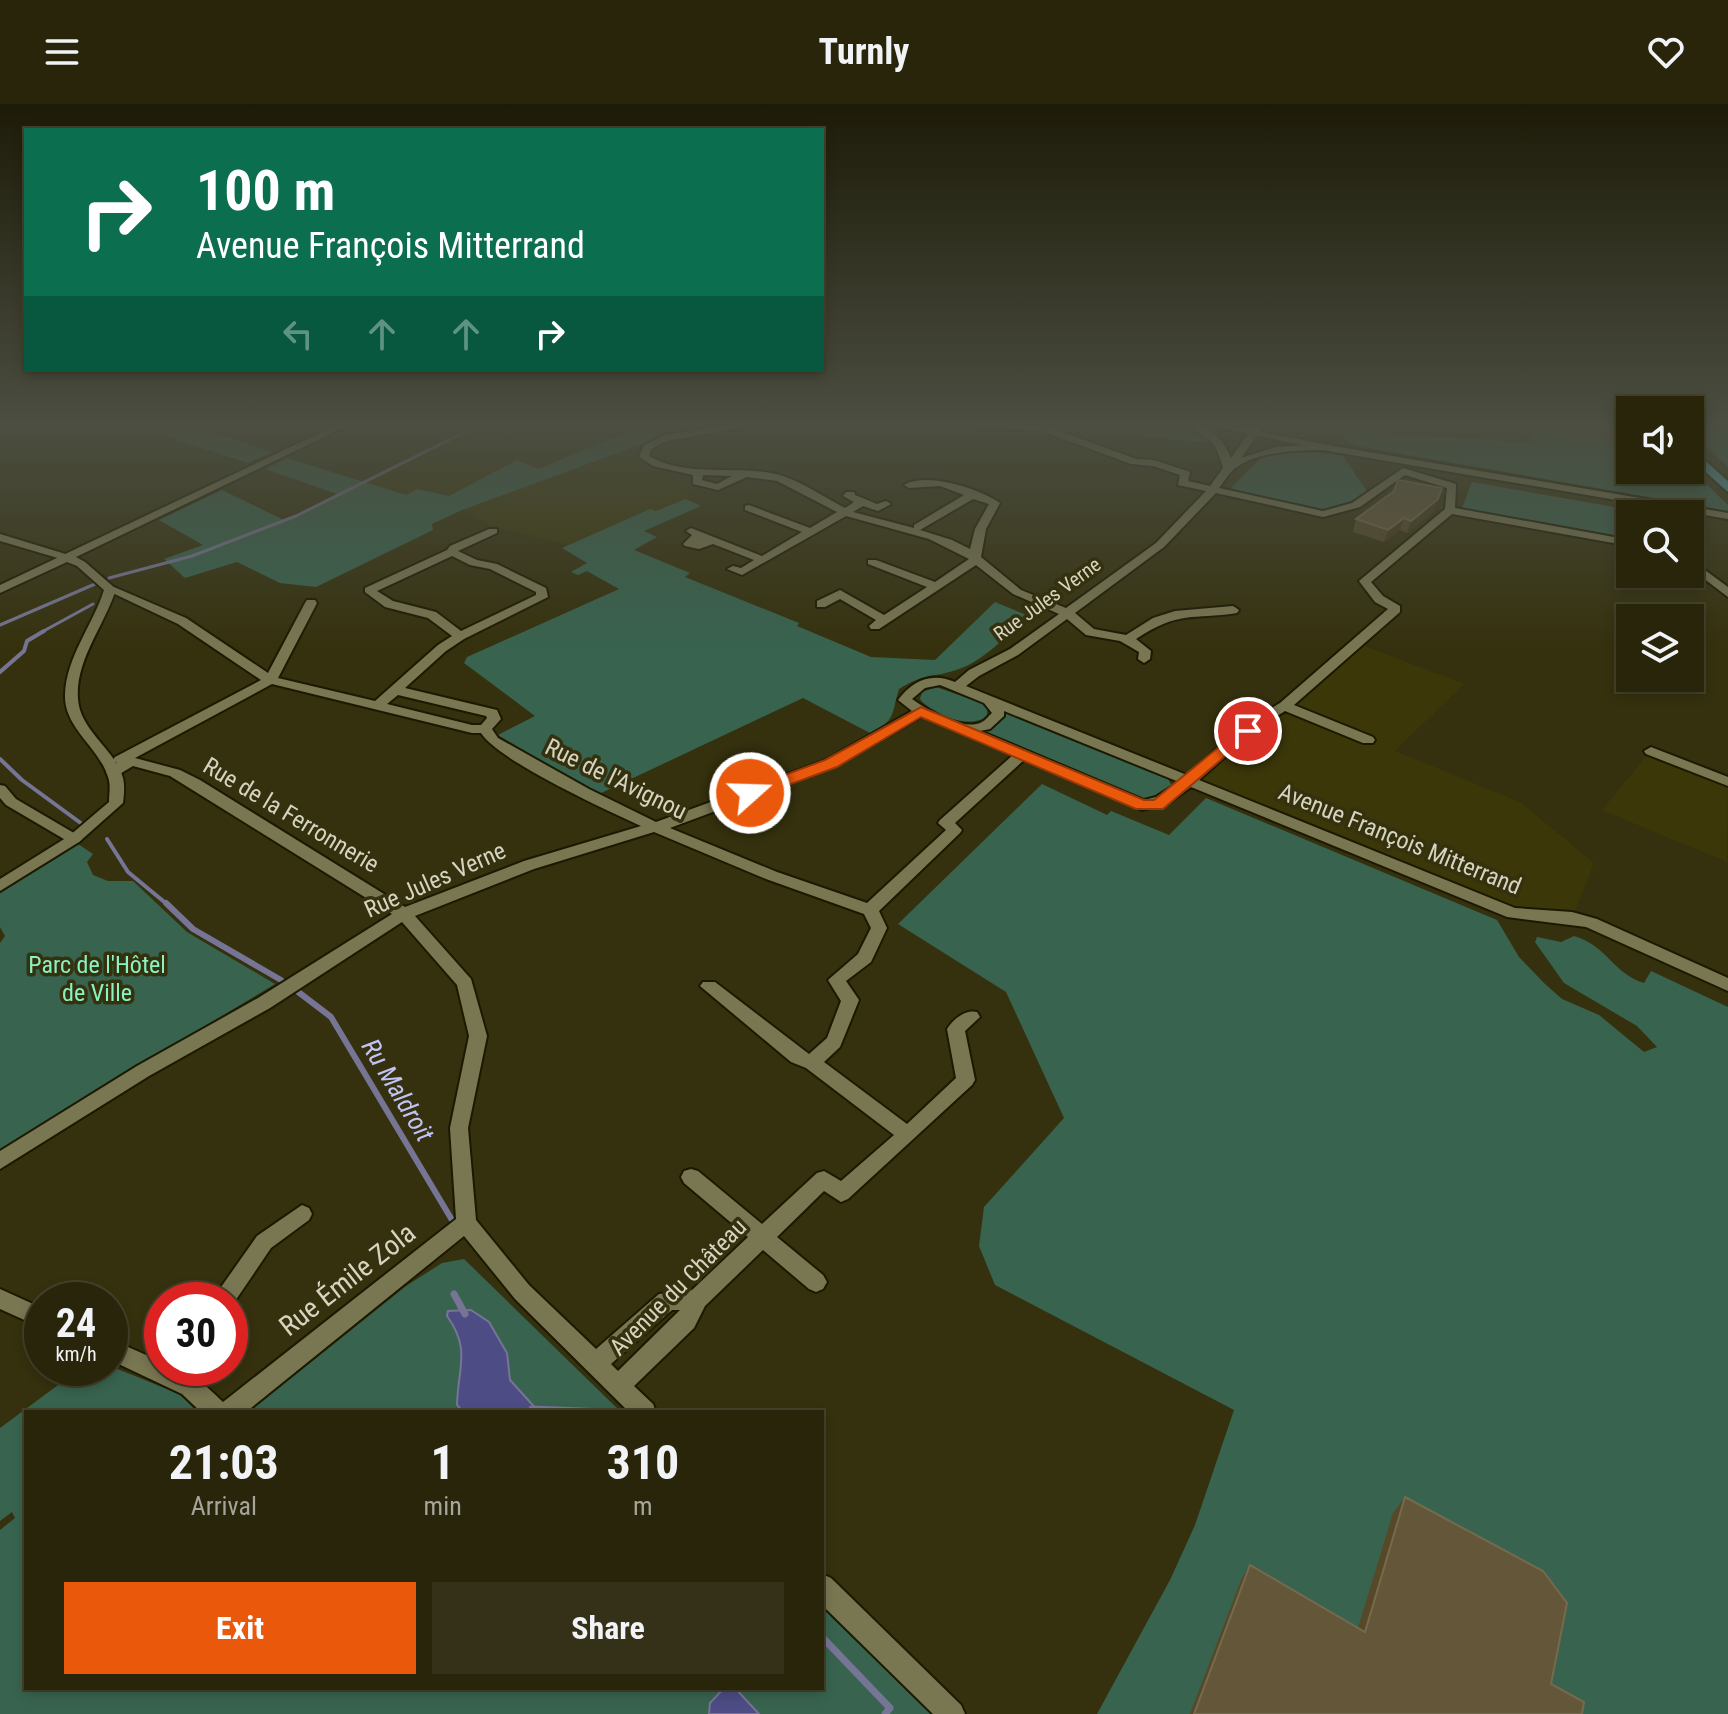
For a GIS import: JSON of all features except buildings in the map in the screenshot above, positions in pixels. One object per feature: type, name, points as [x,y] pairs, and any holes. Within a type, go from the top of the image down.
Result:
[{"type":"street","points":[[0,589],[191,498]]},
{"type":"street","points":[[822,498],[846,512],[959,549],[976,559],[997,580],[1020,594],[1068,613],[1090,633],[1130,637],[1145,651],[1144,659]]},
{"type":"street","points":[[853,498],[878,508],[886,504]]},
{"type":"street","points":[[918,527],[967,498]]},
{"type":"street","points":[[976,559],[975,543],[985,516],[995,503],[981,498]]},
{"type":"street","name":"Rue Jules Verne","points":[[958,686],[974,673],[1014,652],[1160,545],[1204,498]]},
{"type":"street","points":[[1249,498],[1323,514],[1335,514],[1356,507],[1367,498]]},
{"type":"street","points":[[921,711],[1142,805],[1157,805],[1271,710],[1285,706],[1396,609],[1379,599],[1365,581],[1450,510],[1451,498]]},
{"type":"street","points":[[1627,498],[1723,515]]},
{"type":"street","points":[[733,569],[742,572],[862,502]]},
{"type":"street","points":[[749,508],[811,532]]},
{"type":"street","points":[[1450,510],[1616,540]]},
{"type":"street","points":[[460,636],[432,615],[389,604],[369,590],[493,531]]},
{"type":"street","points":[[695,533],[689,544],[699,546],[713,540],[763,560]]},
{"type":"street","points":[[0,537],[81,564],[110,589],[182,621],[270,680],[441,723],[485,729]]},
{"type":"street","points":[[0,550],[17,543]]},
{"type":"street","points":[[959,549],[975,543]]},
{"type":"street","points":[[378,706],[442,648],[460,636],[542,597],[542,590],[493,566],[474,563],[452,552]]},
{"type":"street","points":[[821,604],[836,591],[880,623],[976,559]]},
{"type":"street","points":[[872,562],[936,586]]},
{"type":"street","points":[[1704,573],[1728,593]]},
{"type":"street","points":[[0,886],[74,839],[116,803],[117,780],[75,713],[71,700],[77,658],[105,609],[110,589]]},
{"type":"street","points":[[110,765],[270,680],[311,603]]},
{"type":"street","points":[[1130,637],[1157,619],[1175,612],[1233,610]]},
{"type":"street","name":"Avenue François Mitterrand","points":[[921,711],[905,700],[913,688],[926,681],[942,681],[958,686],[1513,913],[1572,918],[1591,923],[1728,985]]},
{"type":"street","name":"Rue de l'Avignou","points":[[395,690],[492,713],[494,719],[485,729],[493,741],[586,796],[654,828],[870,910]]},
{"type":"street","points":[[963,729],[985,726],[999,713],[988,699]]},
{"type":"street","points":[[1285,706],[1368,740]]},
{"type":"street","name":"Rue Jules Verne","points":[[0,1161],[143,1071],[264,1003],[404,914],[529,865],[654,828],[831,763],[921,711]]},
{"type":"street","points":[[150,746],[144,756],[150,766]]},
{"type":"street","points":[[1651,751],[1728,782]]},
{"type":"street","points":[[812,1063],[834,1042],[850,1000],[836,980],[865,958],[879,928],[870,910],[955,830],[945,823],[1022,755]]},
{"type":"street","name":"Rue de la Ferronnerie","points":[[110,765],[131,761],[195,783],[404,914],[465,983],[478,1036],[459,1128],[466,1223]]},
{"type":"street","points":[[0,789],[11,802],[74,839]]},
{"type":"street","points":[[709,986],[797,1057],[812,1063],[908,1135],[966,1080],[956,1029],[971,1017]]},
{"type":"street","name":"Avenue du Château","points":[[618,1386],[686,1321],[697,1299],[824,1179],[841,1193],[908,1135]]},
{"type":"street","points":[[691,1177],[765,1236],[816,1282]]},
{"type":"street","points":[[236,1282],[264,1242],[302,1214]]},
{"type":"street","points":[[466,1223],[522,1292],[643,1410]]},
{"type":"street","name":"Rue Émile Zola","points":[[231,1410],[466,1223]]},
{"type":"street","points":[[0,1299],[24,1310]]},
{"type":"street","points":[[596,1363],[667,1301],[697,1299]]},
{"type":"street","points":[[190,1386],[215,1410]]},
{"type":"street","points":[[824,1589],[952,1714]]},
{"type":"shaded area","points":[[494,498],[687,498],[656,512],[650,509],[569,545],[491,526],[462,510]]},
{"type":"shaded area","points":[[1357,643],[1464,684],[1395,751],[1520,802],[1594,863],[1572,918],[1513,913],[1189,781]]},
{"type":"shaded area","points":[[1651,751],[1728,782],[1727,862],[1602,810]]},
{"type":"shaded area","points":[[471,1310],[489,1322],[507,1353],[510,1380],[537,1410],[461,1410],[457,1405],[461,1349],[459,1338],[447,1316],[448,1311]]},
{"type":"shaded area","points":[[722,1690],[737,1690],[759,1714],[709,1714],[710,1703]]},
{"type":"green space","points":[[205,498],[239,498],[286,521],[333,498],[494,498],[432,524],[433,530],[316,587],[280,583],[237,562],[185,578],[164,559],[203,545],[159,520]]},
{"type":"green space","points":[[1270,498],[1357,498],[1342,509],[1323,511]]},
{"type":"green space","points":[[1466,498],[1564,498],[1616,507],[1616,536],[1462,508]]},
{"type":"green space","points":[[1655,498],[1721,498],[1728,505],[1728,511],[1704,507],[1704,500]]},
{"type":"green space","points":[[686,499],[701,506],[644,531],[657,537],[634,550],[690,573],[685,577],[799,623],[797,626],[871,657],[935,660],[995,602],[1031,617],[968,665],[915,680],[899,689],[889,720],[870,733],[803,698],[597,795],[498,735],[535,716],[464,663],[467,657],[619,589],[587,571],[578,575],[571,572],[587,563],[562,548],[650,509],[656,511]]},
{"type":"green space","points":[[936,687],[982,703],[987,707],[987,716],[971,722],[961,721],[933,710],[920,699],[922,692]]},
{"type":"green space","points":[[1008,710],[1168,779],[1172,786],[1156,797],[1137,798],[982,734]]},
{"type":"green space","points":[[1042,784],[1107,815],[1111,811],[1169,835],[1206,798],[1497,920],[1519,957],[1544,983],[1562,999],[1599,1015],[1644,1052],[1657,1047],[1637,1026],[1564,983],[1535,942],[1537,937],[1561,942],[1574,936],[1585,940],[1633,979],[1644,983],[1651,971],[1728,1007],[1728,1714],[1097,1714],[1170,1580],[1195,1525],[1234,1410],[995,1285],[979,1246],[984,1207],[1064,1118],[1006,992],[898,924]]},
{"type":"green space","name":"Parc de l'Hôtel de Ville","points":[[75,842],[93,854],[87,862],[93,875],[108,881],[133,881],[187,932],[275,984],[0,1150],[0,943],[5,936],[0,927],[0,892]]},
{"type":"green space","points":[[464,1259],[619,1410],[251,1410],[406,1286],[442,1263]]},
{"type":"green space","points":[[128,1373],[144,1380],[144,1386],[160,1386],[182,1395],[195,1410],[24,1410],[57,1386],[128,1386]]},
{"type":"green space","points":[[24,1410],[24,1690],[824,1690],[824,1609],[932,1714],[0,1714],[0,1530],[15,1518],[12,1512],[0,1521],[0,1428]]},
{"type":"waterway","name":"Ru Maldroit","points":[[109,578],[192,556],[296,516],[332,498]]},
{"type":"waterway","points":[[0,625],[95,584]]},
{"type":"waterway","name":"Ru Maldroit","points":[[40,633],[93,604]]},
{"type":"waterway","name":"Ru Maldroit","points":[[0,672],[24,651],[27,641],[44,631]]},
{"type":"waterway","name":"Ru Maldroit","points":[[0,759],[22,780],[82,824]]},
{"type":"waterway","name":"Ru Maldroit","points":[[107,839],[128,872],[168,905]]},
{"type":"waterway","name":"Ru Maldroit","points":[[166,903],[193,929],[281,980]]},
{"type":"waterway","name":"Ru Maldroit","points":[[297,991],[331,1017],[452,1220]]},
{"type":"waterway","name":"Ru Maldroit","points":[[454,1294],[465,1314]]},
{"type":"waterway","name":"Ru Maldroit","points":[[532,1409],[557,1410]]},
{"type":"waterway","name":"Ru Maldroit","points":[[824,1639],[890,1708],[885,1714]]},
{"type":"route","points":[[750,793],[831,763],[921,711],[1142,805],[1157,805],[1248,731]]}]
